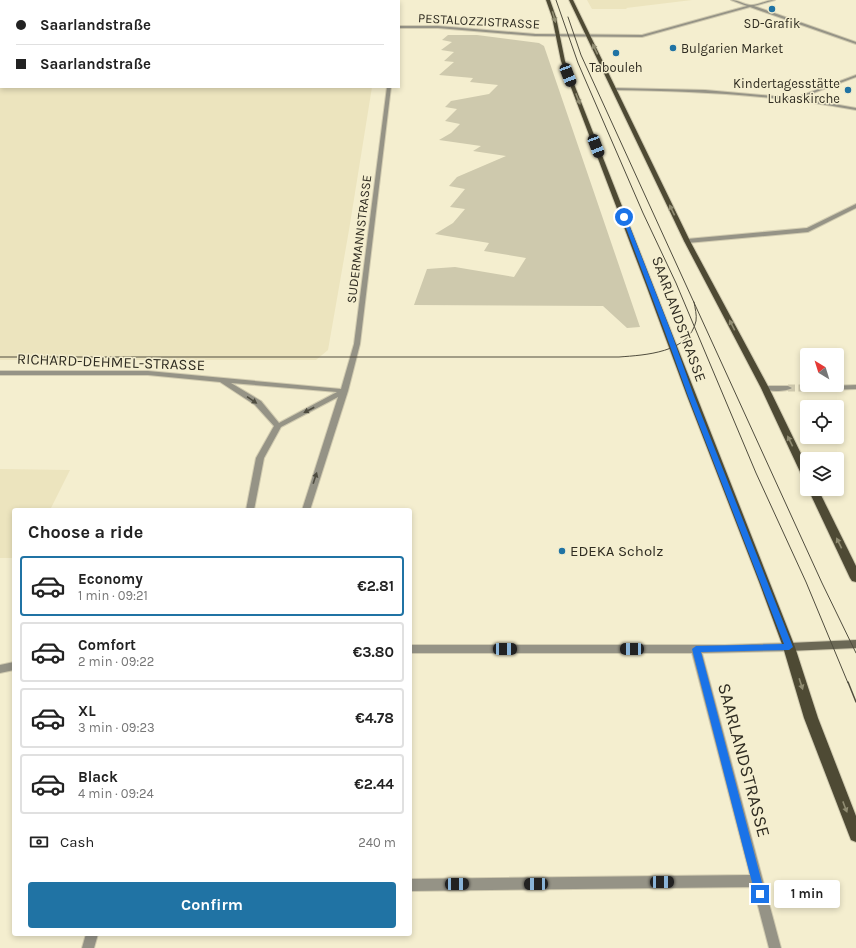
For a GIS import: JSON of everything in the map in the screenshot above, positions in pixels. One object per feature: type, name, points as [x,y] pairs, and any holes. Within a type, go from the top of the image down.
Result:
[{"type":"main road","name":"SAARLANDSTRASSE","points":[[548,0],[554,17],[562,61],[789,647],[812,718],[856,835]]},
{"type":"main road","points":[[571,0],[687,241],[765,388],[800,461]]},
{"type":"main road","points":[[816,496],[856,578]]},
{"type":"street","points":[[733,0],[856,43]]},
{"type":"street","name":"PESTALOZZISTRASSE","points":[[400,27],[438,27],[534,36],[642,36],[773,0]]},
{"type":"street","points":[[794,98],[856,76]]},
{"type":"street","name":"SUDERMANNSTRASSE","points":[[307,508],[344,392],[358,338],[389,88]]},
{"type":"street","points":[[614,89],[716,91],[794,98],[856,109]]},
{"type":"street","points":[[687,241],[808,230],[856,206]]},
{"type":"street","name":"RICHARD-DEHMEL-STRASSE","points":[[0,372],[148,374],[221,379],[344,392]]},
{"type":"street","name":"RICHARD-DEHMEL-STRASSE","points":[[221,379],[258,403],[278,426]]},
{"type":"street","points":[[765,388],[788,388]]},
{"type":"street","points":[[844,388],[856,388]]},
{"type":"street","points":[[250,508],[260,458],[278,426],[344,392]]},
{"type":"street","points":[[412,649],[696,649],[856,644]]},
{"type":"street","name":"SAARLANDSTRASSE","points":[[696,649],[775,948]]},
{"type":"street","points":[[0,669],[12,666]]},
{"type":"street","points":[[412,885],[757,881]]},
{"type":"street","points":[[88,948],[91,936]]},
{"type":"shaded area","points":[[587,0],[692,0],[626,8],[627,9],[592,9]]},
{"type":"shaded area","points":[[448,35],[477,35],[539,43],[544,46],[640,327],[627,328],[603,306],[414,305],[427,269],[455,267],[514,277],[526,258],[484,251],[489,243],[435,234],[453,223],[465,209],[450,207],[465,189],[449,186],[457,177],[506,156],[473,151],[481,146],[439,140],[451,133],[460,124],[445,121],[457,109],[445,107],[451,101],[489,94],[498,85],[470,82],[473,78],[439,75],[454,62],[444,61],[454,52],[441,50],[452,42],[442,40]]},
{"type":"shaded area","points":[[0,88],[372,88],[328,350],[316,360],[0,360]]},
{"type":"shaded area","points":[[0,469],[70,470],[51,508],[12,508],[12,558],[0,558]]},
{"type":"tunnel","points":[[788,388],[800,388]]},
{"type":"tram line","points":[[556,0],[578,63],[694,326]]},
{"type":"tram line","points":[[568,17],[581,55],[694,303]]},
{"type":"tram line","points":[[694,303],[696,321],[694,326]]},
{"type":"tram line","points":[[694,303],[822,583],[856,653]]},
{"type":"tram line","points":[[0,357],[619,357],[653,353],[675,346],[685,340],[692,332],[694,326]]},
{"type":"tram line","points":[[694,326],[756,473],[806,582],[848,683]]},
{"type":"tram line","points":[[848,682],[856,702]]},
{"type":"place","name":"SD-Grafik","points":[[772,9]]},
{"type":"place","name":"Bulgarien Market","points":[[673,48]]},
{"type":"place","name":"Tabouleh","points":[[616,53]]},
{"type":"place","name":"Kindertagesstätte Lukaskirche","points":[[848,90]]},
{"type":"place","name":"EDEKA Scholz","points":[[562,551]]},
{"type":"route","points":[[624,217],[691,396],[765,582],[789,647],[696,649],[760,894]]}]
